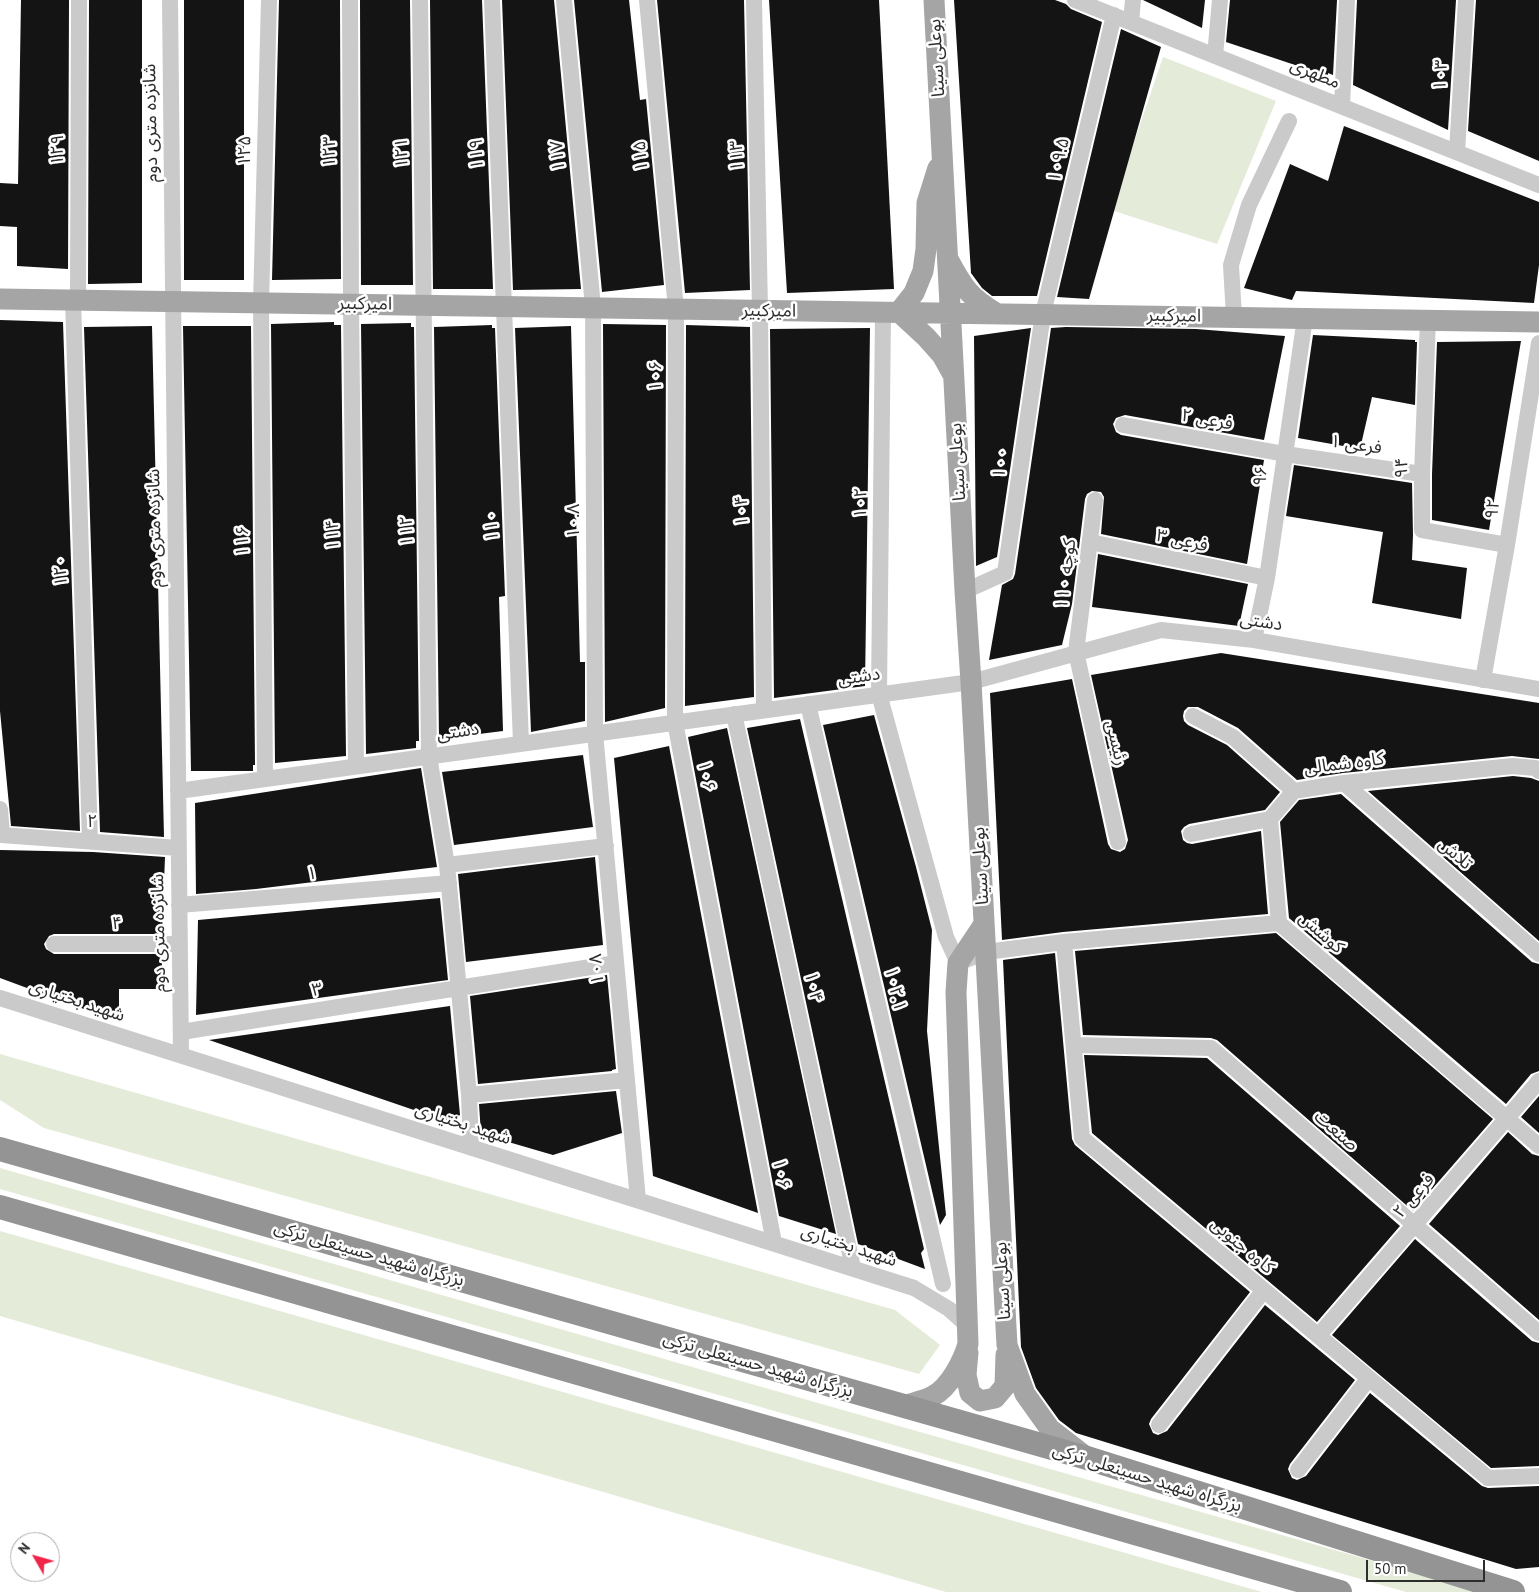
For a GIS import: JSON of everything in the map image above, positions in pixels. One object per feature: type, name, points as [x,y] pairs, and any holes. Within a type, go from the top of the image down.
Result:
[{"type":"highway","name":"بزرگراه شهید حسینعلی ترکی","points":[[5,1148],[1087,1458],[1514,1592]]},
{"type":"highway","points":[[0,1207],[1340,1592]]},
{"type":"main road","name":"بوعلی سینا","points":[[934,0],[1007,1345],[1025,1394],[1050,1429],[1087,1458]]},
{"type":"main road","points":[[942,154],[927,203],[926,249],[923,271],[914,293],[891,312],[926,336],[942,355],[954,378]]},
{"type":"main road","points":[[948,259],[961,282],[977,302],[996,313]]},
{"type":"main road","name":"امیرکبیر","points":[[0,298],[1539,322]]},
{"type":"main road","name":"بوعلی سینا","points":[[903,1406],[934,1396],[950,1380],[964,1358],[968,1335],[956,992],[958,963],[984,924]]},
{"type":"main road","points":[[968,1335],[966,1375],[970,1394],[980,1401],[995,1398],[1005,1386],[1007,1345]]},
{"type":"street","name":"۱۲۹","points":[[75,300],[79,0]]},
{"type":"street","name":"شانزده متری دوم","points":[[170,0],[181,1055]]},
{"type":"street","name":"۱۲۵","points":[[261,302],[269,0]]},
{"type":"street","name":"۱۲۳","points":[[350,0],[351,304]]},
{"type":"street","name":"۱۲۱","points":[[420,0],[424,305]]},
{"type":"street","name":"۱۱۹","points":[[492,0],[503,306]]},
{"type":"street","name":"۱۱۷","points":[[564,0],[593,307]]},
{"type":"street","name":"۱۱۵","points":[[646,0],[676,309]]},
{"type":"street","name":"۱۱۳","points":[[754,0],[760,311]]},
{"type":"street","name":"مطهری","points":[[1076,0],[1539,185]]},
{"type":"street","points":[[1131,22],[1133,0]]},
{"type":"street","points":[[1215,56],[1220,0]]},
{"type":"street","points":[[1342,106],[1347,0]]},
{"type":"street","name":"۱۰۳","points":[[1457,152],[1466,0]]},
{"type":"street","name":"۱۰۹.۵","points":[[1043,314],[1114,15]]},
{"type":"street","points":[[1234,317],[1231,264],[1249,205],[1289,121]]},
{"type":"street","name":"۱۲۰","points":[[75,300],[90,842]]},
{"type":"street","name":"۱۱۶","points":[[261,302],[265,779]]},
{"type":"street","name":"۱۱۴","points":[[351,304],[356,766]]},
{"type":"street","name":"۱۱۲","points":[[424,305],[429,756],[449,883],[469,1095],[471,1147]]},
{"type":"street","name":"۱۱۰","points":[[503,306],[521,743]]},
{"type":"street","name":"۱۰.۸","points":[[593,307],[595,734]]},
{"type":"street","name":"۱۰۶","points":[[676,309],[675,722],[774,1243]]},
{"type":"street","name":"۱۰۴","points":[[760,311],[764,710]]},
{"type":"street","name":"۱۰۲","points":[[891,312],[879,694],[946,937],[958,963]]},
{"type":"street","name":"۱۰۰","points":[[965,590],[1005,573],[1043,314]]},
{"type":"street","name":"۹۶","points":[[1254,640],[1267,578],[1305,318]]},
{"type":"street","name":"۹۴","points":[[1428,320],[1422,474],[1422,530],[1507,545]]},
{"type":"street","name":"۹۲","points":[[1483,680],[1507,545],[1539,343]]},
{"type":"street","name":"فرعی ۲","points":[[1123,426],[1285,454]]},
{"type":"street","name":"فرعی ۱","points":[[1285,454],[1422,474]]},
{"type":"street","name":"کوچه ۱۱۰","points":[[1076,652],[1095,500]]},
{"type":"street","name":"فرعی ۳","points":[[1090,542],[1267,578]]},
{"type":"street","name":"دشتی","points":[[178,791],[971,682],[1161,630],[1254,640],[1539,689]]},
{"type":"street","name":"رئیسی","points":[[1076,652],[1118,842]]},
{"type":"street","name":"۱۰۲.۱","points":[[808,704],[943,1284]]},
{"type":"street","name":"۱۰۴","points":[[734,714],[852,1268]]},
{"type":"street","points":[[1193,716],[1233,738],[1294,791]]},
{"type":"street","name":"۱۰۸","points":[[595,734],[638,1200]]},
{"type":"street","name":"کاوه شمالی","points":[[1270,819],[1294,791],[1344,783],[1513,766],[1535,768],[1539,771]]},
{"type":"street","name":"تلاش","points":[[1344,783],[1539,954]]},
{"type":"street","name":"۲","points":[[0,809],[2,835],[178,848]]},
{"type":"street","points":[[1190,834],[1270,819],[1279,923]]},
{"type":"street","points":[[447,865],[606,846]]},
{"type":"street","name":"۱","points":[[179,905],[449,883]]},
{"type":"street","name":"کوشش","points":[[958,963],[986,952],[1064,942],[1279,923],[1539,1146]]},
{"type":"street","name":"کاوه جنوبی","points":[[1064,942],[1082,1138],[1488,1478],[1539,1476]]},
{"type":"street","name":"۴","points":[[54,944],[180,944]]},
{"type":"street","name":"۳","points":[[181,1032],[616,963]]},
{"type":"street","name":"شهید بختیاری","points":[[0,998],[914,1288]]},
{"type":"street","name":"صنعت","points":[[1074,1045],[1211,1048],[1539,1333]]},
{"type":"street","points":[[469,1095],[627,1080]]},
{"type":"street","name":"فرعی ۲","points":[[1318,1336],[1539,1081]]},
{"type":"street","points":[[914,1288],[943,1284],[953,1278],[966,1262]]},
{"type":"street","points":[[914,1288],[949,1309],[968,1335]]},
{"type":"street","points":[[1159,1425],[1264,1290]]},
{"type":"street","points":[[1298,1470],[1369,1378]]},
{"type":"green space","points":[[1163,57],[1276,101],[1217,244],[1111,210]]},
{"type":"green space","points":[[0,1054],[895,1310],[940,1345],[919,1374],[44,1128],[0,1100]]},
{"type":"green space","points":[[0,1168],[1482,1592],[1406,1592],[0,1189]]},
{"type":"green space","points":[[0,1231],[1262,1592],[946,1592],[0,1316]]},
{"type":"building","points":[[21,0],[69,0],[68,269],[17,266],[17,227],[0,226],[0,183],[18,184]]},
{"type":"building","points":[[89,0],[142,0],[142,283],[88,284]]},
{"type":"building","points":[[184,0],[244,0],[244,280],[184,280]]},
{"type":"building","points":[[279,0],[340,0],[341,279],[272,280]]},
{"type":"building","points":[[360,0],[410,0],[413,285],[361,285]]},
{"type":"building","points":[[430,0],[482,0],[493,289],[433,289]]},
{"type":"building","points":[[502,0],[554,0],[581,289],[513,290]]},
{"type":"building","points":[[574,0],[629,0],[640,100],[646,99],[664,285],[602,292]]},
{"type":"building","points":[[657,0],[744,0],[750,290],[685,293]]},
{"type":"building","points":[[769,0],[879,0],[894,289],[787,293]]},
{"type":"building","points":[[954,0],[1055,0],[1102,22],[1037,296],[992,296],[982,288],[971,273]]},
{"type":"building","points":[[1143,0],[1205,0],[1202,28]]},
{"type":"building","points":[[1230,0],[1337,0],[1333,75],[1328,73],[1328,76],[1226,42]]},
{"type":"building","points":[[1357,0],[1456,0],[1448,130],[1353,85]]},
{"type":"building","points":[[1476,0],[1539,0],[1539,161],[1468,131]]},
{"type":"building","points":[[1121,29],[1161,47],[1089,299],[1057,297]]},
{"type":"building","points":[[1344,126],[1539,202],[1539,265],[1534,303],[1296,291],[1292,300],[1244,288],[1290,164],[1328,181]]},
{"type":"building","points":[[0,320],[63,322],[80,831],[11,826],[0,711]]},
{"type":"building","points":[[334,322],[334,325],[341,325],[346,756],[275,763],[271,324]]},
{"type":"building","points":[[411,323],[411,327],[414,327],[419,741],[416,741],[416,748],[366,754],[361,324]]},
{"type":"building","points":[[603,324],[666,325],[665,708],[605,722]]},
{"type":"building","points":[[492,325],[492,328],[495,328],[505,596],[499,597],[503,731],[439,739],[434,327]]},
{"type":"building","points":[[686,325],[750,327],[754,697],[685,706]]},
{"type":"building","points":[[152,326],[164,837],[100,832],[84,327]]},
{"type":"building","points":[[183,326],[251,326],[255,765],[253,765],[253,771],[191,771]]},
{"type":"building","points":[[571,326],[580,662],[585,662],[585,721],[531,732],[515,328]]},
{"type":"building","points":[[870,328],[865,686],[774,698],[770,329]]},
{"type":"building","points":[[1031,328],[997,557],[976,566],[974,336]]},
{"type":"building","points":[[1051,328],[1196,329],[1285,336],[1264,440],[1125,415],[1116,418],[1113,424],[1116,432],[1121,435],[1264,460],[1247,564],[1101,534],[1104,497],[1101,492],[1092,491],[1087,494],[1085,499],[1072,604],[1062,645],[989,660],[1002,585],[1013,579],[1015,574]]},
{"type":"building","points":[[1313,335],[1415,340],[1417,342],[1415,405],[1372,397],[1360,449],[1298,438]]},
{"type":"building","points":[[1521,341],[1489,530],[1432,520],[1437,342]]},
{"type":"building","points":[[1294,465],[1412,483],[1412,560],[1467,568],[1461,619],[1372,603],[1383,532],[1286,516]]},
{"type":"building","points":[[1098,554],[1248,584],[1239,626],[1092,607]]},
{"type":"building","points":[[1221,653],[1539,703],[1539,759],[1512,756],[1343,773],[1297,780],[1238,728],[1198,707],[1188,707],[1184,711],[1183,716],[1184,721],[1188,725],[1227,745],[1280,792],[1265,810],[1189,824],[1181,831],[1183,840],[1192,844],[1261,831],[1268,914],[1063,932],[1002,940],[990,693],[1072,679],[1108,844],[1111,849],[1120,852],[1125,849],[1128,840],[1091,675]]},
{"type":"building","points":[[874,715],[932,930],[927,1031],[946,1215],[940,1225],[823,725]]},
{"type":"building","points":[[800,719],[924,1249],[921,1253],[925,1269],[858,1244],[747,728]]},
{"type":"building","points":[[727,728],[836,1234],[779,1216],[688,737]]},
{"type":"building","points":[[669,746],[758,1213],[653,1176],[614,758]]},
{"type":"building","points":[[583,755],[593,827],[454,845],[442,772]]},
{"type":"building","points":[[421,768],[437,867],[256,889],[196,894],[195,803]]},
{"type":"building","points":[[1513,776],[1539,781],[1539,941],[1368,791]]},
{"type":"building","points":[[1341,794],[1532,962],[1539,964],[1539,1071],[1531,1074],[1506,1104],[1289,918],[1280,822],[1299,800]]},
{"type":"building","points":[[0,850],[93,852],[165,857],[162,934],[54,934],[49,936],[44,944],[46,949],[54,954],[162,954],[162,989],[119,989],[119,1022],[0,978]]},
{"type":"building","points":[[595,857],[603,945],[466,962],[458,874]]},
{"type":"building","points":[[440,898],[448,980],[196,1015],[198,920]]},
{"type":"building","points":[[1276,933],[1493,1119],[1413,1211],[1217,1040],[1211,1038],[1083,1035],[1075,951]]},
{"type":"building","points":[[1055,953],[1072,1139],[1075,1145],[1250,1292],[1151,1419],[1149,1424],[1153,1433],[1158,1435],[1167,1431],[1265,1305],[1355,1380],[1290,1464],[1288,1469],[1292,1478],[1297,1480],[1306,1476],[1370,1393],[1482,1486],[1488,1488],[1539,1486],[1539,1567],[1516,1569],[1076,1433],[1059,1420],[1036,1388],[1021,1347],[1003,960]]},
{"type":"building","points":[[607,975],[616,1069],[612,1071],[478,1084],[470,996]]},
{"type":"building","points":[[450,1006],[460,1115],[449,1122],[209,1040]]},
{"type":"building","points":[[1084,1055],[1207,1058],[1400,1226],[1317,1322],[1092,1133]]},
{"type":"building","points":[[616,1091],[622,1133],[553,1155],[481,1134],[479,1104]]},
{"type":"building","points":[[1539,1096],[1539,1133],[1521,1117]]},
{"type":"building","points":[[1508,1132],[1532,1154],[1539,1156],[1539,1320],[1429,1224]]},
{"type":"building","points":[[1415,1239],[1532,1341],[1539,1343],[1539,1466],[1491,1468],[1332,1335]]}]
